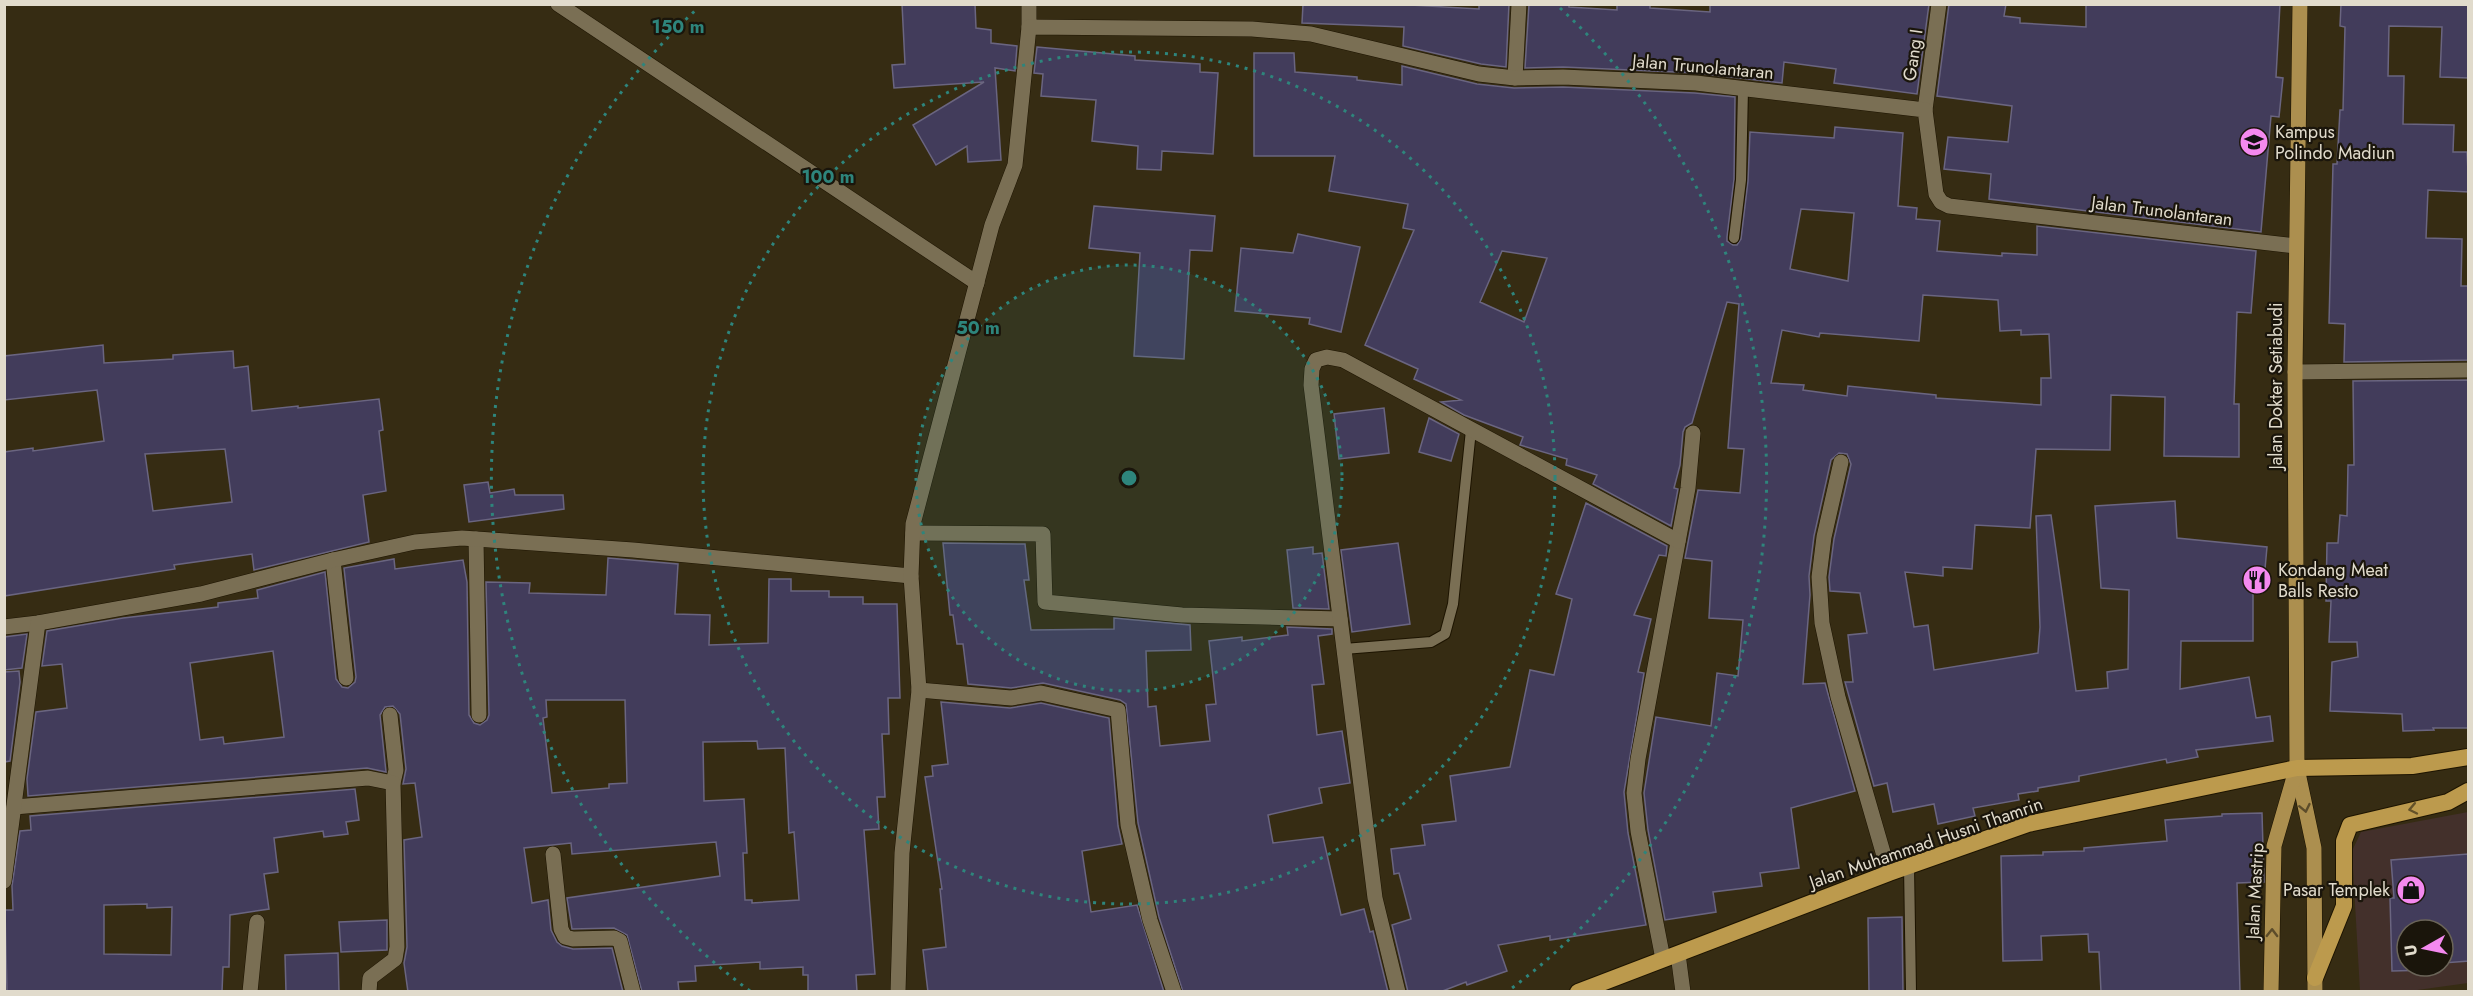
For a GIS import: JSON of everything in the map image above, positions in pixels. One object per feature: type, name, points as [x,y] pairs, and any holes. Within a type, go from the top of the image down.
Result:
[{"type":"highway","name":"Jalan Muhammad Husni Thamrin","points":[[1578,992],[1889,873],[2028,824],[2297,768],[2412,766],[2469,757]]},
{"type":"highway","points":[[2315,985],[2344,906],[2344,841],[2350,825],[2365,819],[2448,802],[2469,791]]},
{"type":"main road","name":"Jalan Dokter Setiabudi","points":[[2297,768],[2295,372],[2300,4]]},
{"type":"main road","points":[[2297,768],[2314,848],[2315,985]]},
{"type":"main road","name":"Jalan Mastrip","points":[[2271,992],[2274,846],[2297,768]]},
{"type":"street","points":[[558,4],[977,283]]},
{"type":"street","points":[[898,992],[902,853],[919,690],[911,576],[913,524],[992,225],[1015,165],[1029,27],[1029,4]]},
{"type":"street","points":[[1515,78],[1519,4]]},
{"type":"street","name":"Gang I","points":[[1925,110],[1939,4]]},
{"type":"street","name":"Jalan Trunolantaran","points":[[1029,27],[1252,29],[1311,34],[1479,74],[1515,78],[1563,77],[1696,83],[1925,110],[1935,194],[1941,202],[1949,206],[2296,246]]},
{"type":"street","points":[[1398,992],[1375,898],[1311,385],[1312,369],[1316,360],[1327,357],[1343,360],[1678,541]]},
{"type":"street","points":[[2295,372],[2469,370]]},
{"type":"street","points":[[1683,992],[1670,957],[1638,831],[1634,794],[1638,759],[1688,488],[1693,433]]},
{"type":"street","points":[[1841,462],[1824,537],[1819,577],[1822,623],[1838,697],[1889,873]]},
{"type":"street","points":[[912,533],[1043,534],[1045,602],[1182,615],[1340,619]]},
{"type":"street","points":[[4,627],[201,594],[333,560],[415,542],[476,539],[633,550],[911,576]]},
{"type":"street","points":[[476,539],[478,715]]},
{"type":"street","points":[[333,560],[346,678]]},
{"type":"street","points":[[4,881],[38,623]]},
{"type":"street","points":[[919,690],[1011,698],[1041,693],[1118,710],[1128,825],[1150,920],[1174,992]]},
{"type":"street","points":[[369,992],[370,978],[395,959],[397,947],[393,783],[396,770],[390,715]]},
{"type":"street","points":[[14,807],[368,778],[393,783]]},
{"type":"street","points":[[554,854],[561,929],[565,937],[573,939],[614,938],[620,941],[633,992]]},
{"type":"street","points":[[250,992],[257,922]]},
{"type":"lane","points":[[1734,237],[1741,180],[1743,89]]},
{"type":"lane","points":[[1344,649],[1431,642],[1445,634],[1453,604],[1472,430]]},
{"type":"lane","points":[[1909,866],[1911,992]]},
{"type":"shaded area","name":"Pasar Templek","points":[[2468,812],[2468,983],[2410,991],[2360,991],[2352,851],[2361,832]]},
{"type":"building","points":[[902,4],[975,4],[976,28],[991,30],[991,43],[1017,46],[1015,71],[995,68],[1001,160],[968,162],[967,146],[936,165],[913,125],[984,82],[894,88],[892,65],[905,64]]},
{"type":"building","points":[[1303,4],[1393,4],[1479,9],[1479,4],[1509,4],[1506,67],[1481,64],[1403,46],[1404,27],[1302,23]]},
{"type":"building","points":[[1529,4],[1569,4],[1569,7],[1617,10],[1617,4],[1650,4],[1650,8],[1710,12],[1710,4],[1929,4],[1917,94],[1834,83],[1836,69],[1784,62],[1782,83],[1697,73],[1563,67],[1525,68]]},
{"type":"building","points":[[1949,4],[2006,4],[2004,16],[2020,18],[2020,23],[2086,27],[2086,4],[2280,4],[2276,77],[2283,78],[2279,117],[2271,116],[2261,232],[1989,199],[1991,174],[1944,169],[1948,137],[2008,142],[2012,106],[1937,96]]},
{"type":"building","points":[[2341,4],[2469,4],[2469,78],[2440,77],[2442,27],[2389,26],[2388,76],[2404,76],[2403,124],[2454,125],[2453,152],[2467,152],[2469,192],[2428,190],[2426,238],[2462,239],[2461,286],[2469,286],[2469,360],[2344,362],[2345,324],[2329,323],[2333,164],[2337,164],[2340,110],[2343,110],[2345,27],[2340,26]]},
{"type":"building","points":[[1037,47],[1135,56],[1135,60],[1200,64],[1200,72],[1218,73],[1213,154],[1162,151],[1161,170],[1137,169],[1138,146],[1092,141],[1096,100],[1041,96],[1043,74],[1034,73]]},
{"type":"building","points":[[1254,53],[1294,53],[1295,72],[1357,77],[1357,80],[1402,85],[1402,66],[1477,84],[1514,88],[1563,87],[1735,97],[1734,179],[1727,237],[1727,241],[1733,245],[1737,245],[1741,239],[1748,181],[1750,132],[1834,138],[1835,127],[1903,133],[1898,206],[1917,208],[1916,219],[1940,221],[1937,251],[2002,256],[2002,253],[2037,255],[2037,226],[2256,251],[2251,313],[2237,312],[2234,404],[2239,404],[2239,457],[2164,456],[2165,397],[2111,395],[2110,450],[2036,449],[2030,528],[1975,525],[1972,569],[1943,567],[1943,576],[1905,572],[1914,627],[1928,625],[1934,670],[2038,653],[2040,627],[2036,516],[2051,515],[2076,691],[2108,688],[2107,672],[2128,669],[2129,590],[2101,588],[2095,506],[2175,501],[2177,538],[2267,547],[2263,591],[2253,591],[2253,641],[2181,641],[2180,689],[2249,677],[2256,718],[2270,716],[2273,741],[2196,750],[2198,757],[2167,763],[2166,759],[2079,776],[2079,781],[2018,794],[2019,800],[1973,808],[1975,816],[1938,824],[1934,804],[1893,812],[1887,783],[1874,786],[1845,682],[1853,682],[1848,635],[1867,633],[1860,593],[1830,591],[1829,577],[1834,539],[1851,464],[1847,454],[1839,453],[1831,460],[1814,536],[1809,576],[1810,595],[1803,684],[1825,683],[1855,791],[1791,808],[1799,868],[1760,873],[1762,886],[1713,892],[1716,912],[1665,920],[1648,830],[1644,793],[1656,717],[1711,726],[1717,673],[1738,676],[1743,620],[1709,618],[1712,561],[1685,558],[1698,490],[1740,493],[1744,449],[1728,448],[1739,304],[1727,302],[1692,423],[1685,427],[1683,432],[1680,465],[1674,488],[1678,489],[1671,526],[1593,484],[1597,475],[1566,465],[1567,459],[1520,445],[1523,437],[1464,415],[1441,402],[1461,400],[1414,379],[1418,369],[1365,345],[1414,230],[1403,228],[1408,204],[1329,191],[1335,156],[1254,156]],"holes":[[[1801,209],[1854,213],[1848,281],[1790,269]],[[1502,251],[1547,258],[1524,322],[1480,302]],[[1923,295],[1998,300],[2000,331],[2021,330],[2021,335],[2049,334],[2051,378],[2041,378],[2041,405],[1936,398],[1936,395],[1848,386],[1847,396],[1803,390],[1804,385],[1771,383],[1782,330],[1819,337],[1820,333],[1919,341]]]},
{"type":"building","points":[[1094,206],[1215,216],[1212,251],[1190,250],[1184,359],[1134,356],[1140,253],[1089,248]]},
{"type":"building","points":[[1298,234],[1360,247],[1341,332],[1309,324],[1310,318],[1235,311],[1241,248],[1293,253]]},
{"type":"building","points":[[103,345],[104,363],[173,359],[173,355],[233,351],[234,368],[248,366],[252,411],[379,399],[383,430],[379,431],[386,491],[363,495],[369,542],[254,570],[252,554],[174,565],[175,569],[4,596],[4,452],[33,448],[33,451],[104,441],[97,390],[4,400],[4,356]],"holes":[[[225,449],[232,502],[153,511],[145,454]]]},
{"type":"building","points":[[2469,380],[2469,728],[2403,731],[2402,714],[2330,711],[2332,662],[2358,657],[2357,642],[2329,642],[2331,601],[2326,601],[2327,543],[2338,543],[2340,515],[2347,516],[2348,465],[2354,465],[2353,381]]},
{"type":"building","points":[[1384,408],[1389,453],[1339,459],[1334,414]]},
{"type":"building","points":[[1429,418],[1459,434],[1451,461],[1419,452]]},
{"type":"building","points":[[488,482],[490,493],[514,489],[515,495],[563,495],[564,509],[469,522],[464,485]]},
{"type":"building","points":[[1586,503],[1667,546],[1666,556],[1659,555],[1634,615],[1651,619],[1638,672],[1644,673],[1624,792],[1628,833],[1646,925],[1550,940],[1550,936],[1498,945],[1507,971],[1440,992],[1408,992],[1392,925],[1411,919],[1399,873],[1394,874],[1391,849],[1425,845],[1422,825],[1456,821],[1450,776],[1510,767],[1530,670],[1554,675],[1572,599],[1556,594]]},
{"type":"building","points":[[943,543],[1025,544],[1029,580],[1024,580],[1031,630],[1114,629],[1114,618],[1190,625],[1191,650],[1146,651],[1148,707],[1156,706],[1160,746],[1210,741],[1206,705],[1216,704],[1209,641],[1242,637],[1242,641],[1288,635],[1287,627],[1332,629],[1332,634],[1318,636],[1324,684],[1312,685],[1317,735],[1342,731],[1350,783],[1319,788],[1322,803],[1268,815],[1273,843],[1323,837],[1341,915],[1364,909],[1370,932],[1373,931],[1388,992],[1183,992],[1159,917],[1138,823],[1126,704],[1120,700],[1043,683],[1011,688],[968,684],[963,644],[957,644],[953,615],[950,615]]},
{"type":"building","points":[[1398,543],[1410,624],[1352,632],[1341,550]]},
{"type":"building","points":[[1313,547],[1313,554],[1322,553],[1329,609],[1293,608],[1287,550]]},
{"type":"building","points":[[608,558],[678,564],[675,614],[710,615],[709,645],[768,643],[769,579],[791,579],[791,591],[829,591],[829,597],[863,597],[863,604],[897,604],[900,698],[888,698],[889,734],[882,734],[885,797],[877,797],[879,829],[864,830],[875,974],[856,975],[857,992],[808,992],[808,975],[803,975],[803,967],[760,969],[760,962],[695,966],[696,981],[678,982],[679,992],[642,992],[627,935],[614,928],[572,929],[567,898],[720,876],[716,842],[572,854],[571,843],[524,848],[532,903],[548,900],[551,930],[557,942],[573,949],[612,948],[623,992],[408,992],[404,963],[407,947],[404,840],[422,837],[415,783],[403,784],[406,769],[400,714],[393,706],[385,707],[380,715],[386,772],[367,768],[28,796],[27,779],[36,712],[67,708],[62,664],[42,666],[47,631],[123,618],[218,607],[218,603],[258,598],[257,590],[325,572],[336,679],[342,687],[348,688],[355,682],[356,677],[344,568],[394,559],[395,569],[463,560],[467,582],[469,715],[474,723],[480,725],[487,720],[489,715],[486,582],[530,583],[529,593],[606,595]],"holes":[[[273,651],[284,737],[224,744],[223,737],[200,740],[190,663]],[[546,700],[625,700],[627,783],[609,784],[609,788],[552,793],[543,718],[547,717]],[[757,741],[758,749],[785,748],[789,833],[794,832],[799,900],[752,903],[752,900],[745,900],[743,853],[747,853],[744,799],[704,801],[703,742]]]},
{"type":"building","points":[[27,634],[22,668],[4,670],[4,637]]},
{"type":"building","points":[[19,671],[20,682],[10,761],[4,762],[4,672]]},
{"type":"building","points":[[941,702],[1010,708],[1041,703],[1109,718],[1118,826],[1122,844],[1082,851],[1091,912],[1137,905],[1164,992],[928,992],[923,950],[946,947],[940,889],[942,889],[925,777],[933,776],[932,766],[948,764]]},
{"type":"building","points":[[355,789],[359,820],[346,822],[348,834],[324,837],[323,831],[274,838],[278,872],[264,874],[269,909],[230,915],[229,967],[223,967],[222,992],[7,992],[5,910],[13,910],[12,886],[20,831],[31,830],[30,816]],"holes":[[[147,904],[147,908],[172,907],[171,955],[104,954],[104,905]]]},
{"type":"building","points":[[2262,813],[2264,882],[2237,883],[2240,992],[2101,992],[2099,952],[2089,952],[2088,934],[2041,936],[2042,960],[2003,961],[2001,856],[2043,855],[2043,852],[2084,851],[2084,848],[2167,841],[2165,820],[2222,816],[2222,814]]},
{"type":"building","points":[[2468,854],[2469,961],[2455,962],[2455,918],[2395,918],[2395,971],[2392,971],[2390,898],[2394,898],[2391,860]]},
{"type":"building","points":[[1902,917],[1903,992],[1869,992],[1868,918]]},
{"type":"building","points":[[387,920],[387,950],[341,952],[339,922]]},
{"type":"building","points":[[338,953],[339,992],[286,992],[285,955]]},
{"type":"place","name":"Kampus Polindo Madiun","points":[[2254,142]]},
{"type":"place","name":"Kondang Meat Balls Resto","points":[[2257,580]]},
{"type":"place","name":"Pasar Templek","points":[[2411,890]]}]
